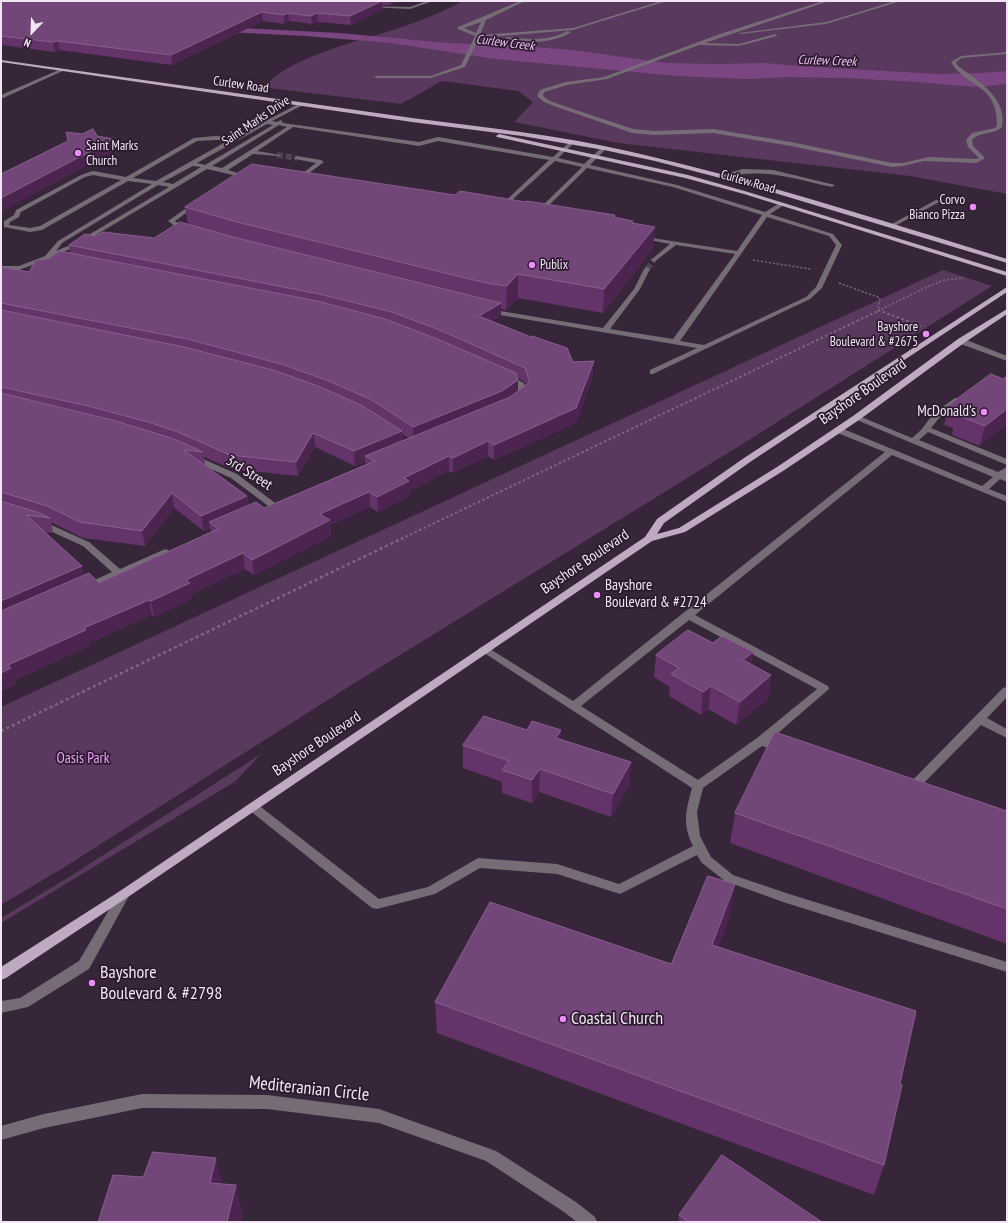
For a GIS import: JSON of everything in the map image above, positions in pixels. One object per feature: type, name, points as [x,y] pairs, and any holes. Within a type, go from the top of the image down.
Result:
[{"type":"main road","name":"Curlew Road","points":[[1,61],[478,129],[522,133],[604,148],[721,176],[1007,261]]},
{"type":"main road","name":"Curlew Road","points":[[478,129],[514,140],[565,149],[686,176],[782,204],[1007,274]]},
{"type":"main road","points":[[686,176],[753,190],[976,258],[1007,266]]},
{"type":"main road","name":"Bayshore Boulevard","points":[[649,539],[660,521],[710,486],[1007,289]]},
{"type":"main road","name":"Bayshore Boulevard","points":[[1,974],[124,894],[649,539],[682,530],[780,469],[856,418],[961,341],[1007,311]]},
{"type":"street","points":[[367,7],[410,8],[431,1]]},
{"type":"street","points":[[523,1],[460,28],[477,37],[513,32],[573,29],[665,1]]},
{"type":"street","points":[[827,1],[695,44],[614,75],[542,91],[540,96],[546,101],[556,105],[632,131],[713,131],[806,147],[878,163],[900,165],[908,165],[925,159],[972,161],[980,160],[981,157],[970,146],[970,138],[974,134],[997,129],[1000,125],[999,105],[990,94],[957,68],[953,62],[957,58],[1007,53]]},
{"type":"street","points":[[724,34],[829,23],[899,1]]},
{"type":"street","points":[[376,77],[427,77],[463,66],[484,19]]},
{"type":"street","points":[[695,44],[739,45],[802,27]]},
{"type":"street","points":[[483,36],[546,40],[562,37],[573,29]]},
{"type":"street","points":[[1,97],[63,70]]},
{"type":"street","name":"Saint Marks Drive","points":[[47,257],[60,242],[158,183],[234,139],[302,104]]},
{"type":"street","name":"Saint Marks Drive","points":[[47,257],[77,244],[176,186],[278,123],[302,104]]},
{"type":"street","points":[[266,122],[419,144],[438,139],[554,159],[675,186],[831,236],[839,245],[819,288],[808,298],[653,372]]},
{"type":"street","points":[[223,170],[293,126]]},
{"type":"street","points":[[176,186],[127,179],[93,173],[83,176],[18,211],[17,216],[7,221],[6,226],[30,230],[42,228],[127,179],[196,139],[234,139]]},
{"type":"street","points":[[499,214],[572,142]]},
{"type":"street","points":[[531,220],[604,148]]},
{"type":"street","points":[[252,152],[277,155]]},
{"type":"street","points":[[294,182],[321,162],[297,158]]},
{"type":"street","points":[[193,164],[223,170],[235,177],[258,181]]},
{"type":"street","points":[[721,176],[734,171],[749,169],[764,170],[832,185]]},
{"type":"street","points":[[196,235],[183,231],[171,220],[202,200]]},
{"type":"street","points":[[892,226],[938,201]]},
{"type":"street","points":[[675,342],[740,253],[766,214],[782,204]]},
{"type":"street","points":[[634,236],[740,253]]},
{"type":"street","points":[[654,260],[674,243]]},
{"type":"street","points":[[1,268],[19,268],[47,257],[70,262]]},
{"type":"street","points":[[605,330],[637,289],[647,269]]},
{"type":"street","points":[[478,308],[705,347]]},
{"type":"street","points":[[961,341],[1007,359]]},
{"type":"street","points":[[502,375],[521,385],[524,396],[512,404]]},
{"type":"street","points":[[913,441],[927,430],[937,416],[962,397]]},
{"type":"street","points":[[856,418],[1004,475]]},
{"type":"street","points":[[838,430],[1007,499]]},
{"type":"street","points":[[927,430],[1007,462]]},
{"type":"street","points":[[573,707],[891,452]]},
{"type":"street","name":"3rd Street","points":[[188,455],[234,476],[274,506]]},
{"type":"street","points":[[983,489],[1004,475]]},
{"type":"street","points":[[34,521],[47,525],[86,544],[119,573]]},
{"type":"street","points":[[77,591],[176,548]]},
{"type":"street","points":[[688,615],[824,689],[761,741],[698,786],[691,812],[694,836],[706,860],[729,878],[783,897],[1007,967]]},
{"type":"street","points":[[483,650],[698,786]]},
{"type":"street","points":[[921,798],[903,792],[979,720],[1007,691]]},
{"type":"street","points":[[979,720],[1007,734]]},
{"type":"street","points":[[761,741],[790,752]]},
{"type":"street","points":[[253,807],[377,904],[431,892],[478,863],[557,869],[620,889],[700,848]]},
{"type":"street","points":[[1,1007],[23,1003],[84,965],[124,894]]},
{"type":"street","name":"Mediteranian Circle","points":[[1,1133],[44,1121],[142,1101],[267,1102],[379,1116],[491,1156],[570,1207],[589,1222]]},
{"type":"path","points":[[1,731],[929,286],[945,280],[973,276],[988,268]]},
{"type":"green space","points":[[462,1],[1007,1],[1007,194],[910,176],[618,143],[514,122],[533,102],[518,91],[442,81],[401,104],[261,87],[286,69],[307,58],[352,42],[420,21]]},
{"type":"green space","name":"Oasis Park","points":[[943,270],[992,286],[749,440],[353,684],[63,868],[1,905],[1,707]]},
{"type":"green space","points":[[261,754],[236,781],[1,923],[1,918],[69,877]]},
{"type":"shaded area","points":[[1,12],[221,27],[340,33],[447,43],[573,50],[666,63],[765,63],[938,74],[1007,71],[1007,84],[976,87],[845,78],[787,77],[749,79],[677,76],[495,59],[391,43],[305,36],[226,32]]},
{"type":"building","points":[[1,1],[382,1],[350,16],[317,13],[311,16],[288,13],[284,15],[262,12],[171,55],[58,41],[53,42],[1,36]]},
{"type":"building","points":[[93,129],[97,136],[114,139],[1,198],[1,174],[68,141],[66,132],[82,134]]},
{"type":"building","points":[[252,164],[455,195],[460,191],[527,201],[615,215],[613,217],[633,221],[632,223],[655,227],[604,289],[518,274],[507,286],[486,283],[237,222],[185,207]]},
{"type":"building","points":[[180,222],[233,237],[501,303],[479,316],[531,337],[532,336],[567,348],[573,362],[594,361],[576,408],[494,445],[488,441],[453,458],[449,456],[404,478],[409,481],[377,497],[369,492],[320,514],[330,520],[252,560],[243,553],[186,580],[190,583],[151,601],[149,600],[84,628],[86,630],[8,665],[11,668],[1,673],[1,624],[3,623],[1,623],[1,611],[89,573],[99,583],[218,529],[209,522],[256,502],[264,508],[375,461],[365,456],[510,397],[530,382],[525,368],[442,331],[392,312],[319,294],[69,245],[85,234],[96,236],[103,232],[154,238]]},
{"type":"building","points":[[60,251],[317,301],[385,319],[435,338],[516,373],[518,380],[502,391],[413,427],[370,399],[326,380],[281,364],[187,339],[1,303],[1,267],[29,272],[36,260],[48,259]]},
{"type":"building","points":[[1,310],[184,347],[273,370],[318,386],[361,405],[402,431],[354,451],[313,433],[296,462],[230,455],[178,432],[148,422],[88,406],[1,387]]},
{"type":"building","points":[[991,374],[1003,379],[1007,376],[1007,409],[985,426],[957,415],[963,410],[949,405]]},
{"type":"building","points":[[1,393],[116,421],[174,439],[203,452],[184,450],[247,496],[201,516],[172,493],[142,531],[80,522],[47,506],[1,492]]},
{"type":"building","points":[[1,501],[40,513],[50,518],[26,515],[82,566],[1,601]]},
{"type":"building","points":[[688,630],[713,643],[722,636],[753,652],[743,660],[771,675],[740,702],[711,686],[703,692],[671,674],[679,668],[656,655]]},
{"type":"building","points":[[484,716],[527,730],[532,721],[561,730],[556,738],[631,762],[613,794],[540,769],[532,780],[502,770],[509,761],[463,745]]},
{"type":"building","points":[[775,732],[1007,811],[1007,909],[735,813]]},
{"type":"building","points":[[708,876],[735,884],[712,945],[916,1011],[900,1084],[902,1085],[884,1165],[435,1002],[490,902],[671,964]]},
{"type":"building","points":[[153,1152],[216,1158],[210,1183],[236,1185],[227,1222],[98,1222],[113,1175],[143,1177]]},
{"type":"building","points":[[722,1155],[822,1222],[689,1222],[679,1215]]},
{"type":"tunnel","points":[[277,155],[297,158]]},
{"type":"tunnel","points":[[647,269],[654,260]]},
{"type":"place","name":"Saint Marks Church","points":[[78,153]]},
{"type":"place","name":"Corvo Bianco Pizza","points":[[973,207]]},
{"type":"place","name":"Publix","points":[[532,265]]},
{"type":"place","name":"Bayshore Boulevard & #2675","points":[[926,334]]},
{"type":"place","name":"McDonald's","points":[[984,412]]},
{"type":"place","name":"Bayshore Boulevard & #2724","points":[[597,595]]},
{"type":"place","name":"Bayshore Boulevard & #2798","points":[[92,983]]},
{"type":"place","name":"Coastal Church","points":[[563,1019]]},
{"type":"water label","name":"Curlew Creek","points":[[505,43]]},
{"type":"water label","name":"Curlew Creek","points":[[827,61]]}]
